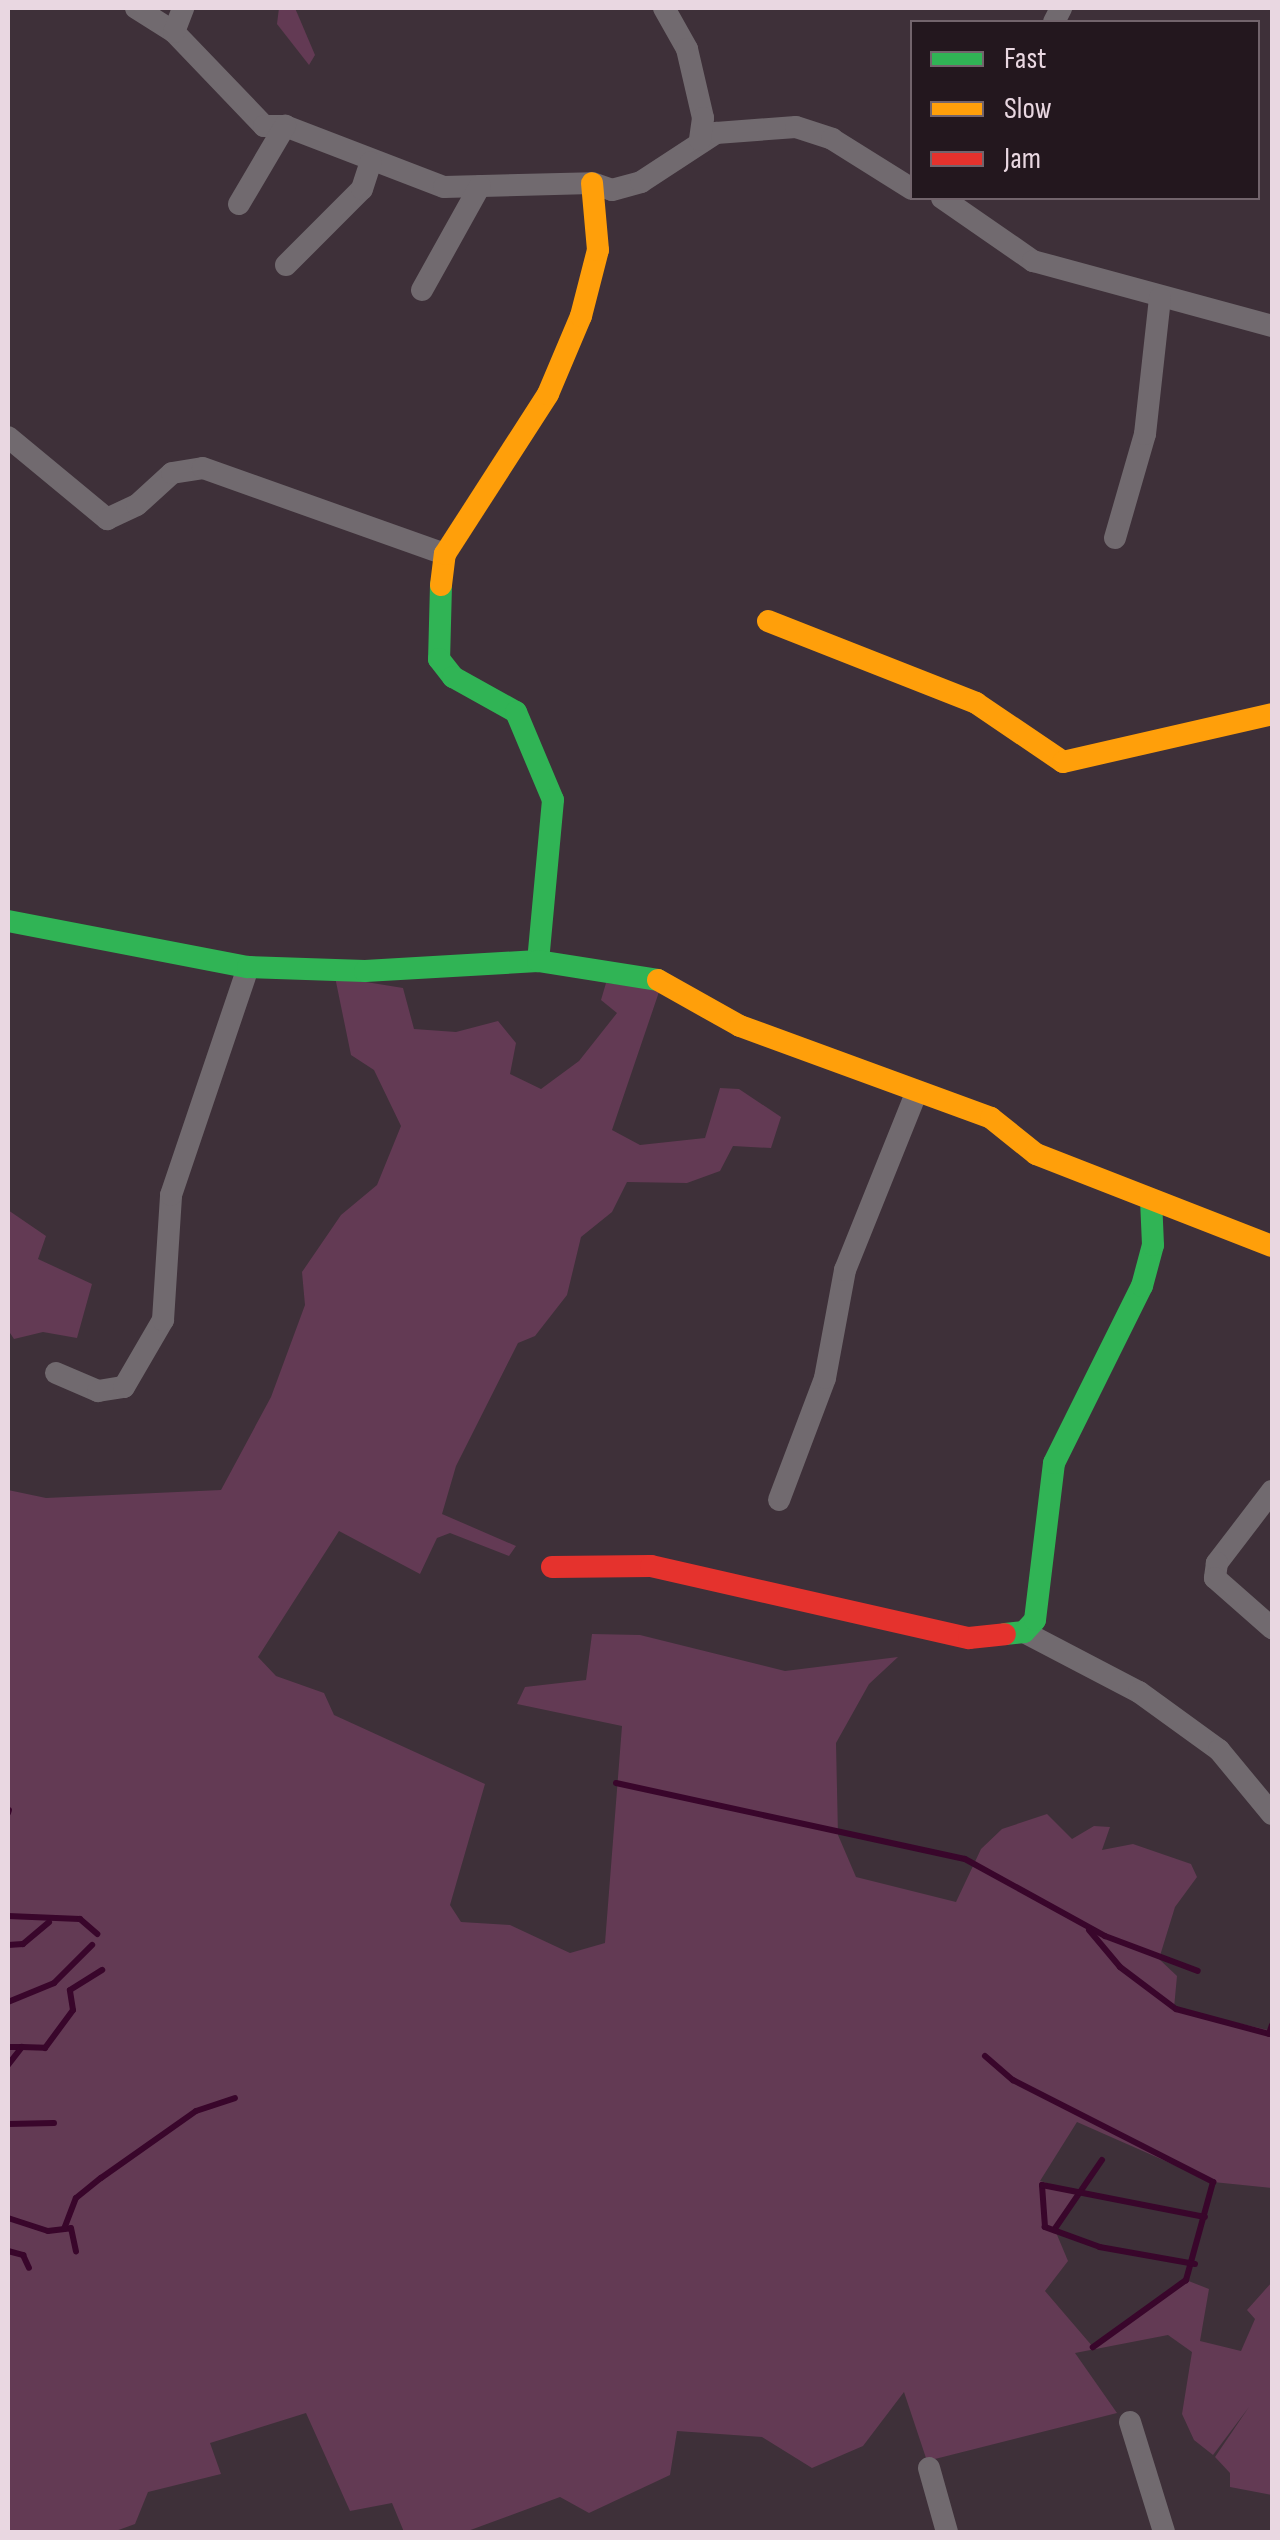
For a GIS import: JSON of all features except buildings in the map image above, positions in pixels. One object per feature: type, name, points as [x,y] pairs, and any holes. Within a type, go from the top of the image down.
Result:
[{"type":"street","points":[[136,8],[174,32],[246,112],[264,126],[285,126],[444,187],[592,184],[612,190],[641,182],[700,140],[749,128],[807,130],[910,188]]},
{"type":"street","points":[[174,32],[183,8]]},
{"type":"street","points":[[664,8],[692,64],[700,140]]},
{"type":"street","points":[[239,204],[285,126]]},
{"type":"street","points":[[286,266],[362,190],[371,162]]},
{"type":"street","points":[[538,962],[553,800],[516,712],[453,677],[439,659],[445,554],[560,369],[598,250],[592,184]]},
{"type":"street","points":[[422,290],[480,186]]},
{"type":"street","points":[[954,200],[1033,262],[1105,275],[1160,298],[1272,326]]},
{"type":"street","points":[[1115,538],[1145,434],[1160,298]]},
{"type":"street","points":[[8,437],[107,520],[172,472],[204,468],[445,554]]},
{"type":"street","points":[[768,622],[976,703],[1063,762],[1272,714]]},
{"type":"street","points":[[10,927],[248,968],[538,962],[665,980],[740,1026],[915,1096],[991,1118],[1036,1154],[1272,1246]]},
{"type":"street","points":[[56,1373],[98,1392],[124,1387],[163,1320],[171,1194],[248,968]]},
{"type":"street","points":[[778,1500],[825,1378],[845,1270],[915,1096]]},
{"type":"street","points":[[1024,1632],[1036,1620],[1054,1463],[1142,1286],[1154,1246],[1150,1200]]},
{"type":"street","points":[[1272,1492],[1217,1563],[1215,1578],[1272,1628]]},
{"type":"street","points":[[552,1567],[651,1566],[752,1583],[970,1638],[1024,1632],[1139,1692],[1218,1750],[1272,1814]]},
{"type":"street","points":[[1130,2422],[1164,2532]]},
{"type":"street","points":[[930,2468],[947,2532]]},
{"type":"shaded area","points":[[279,8],[295,8],[315,55],[309,65],[277,24]]},
{"type":"shaded area","points":[[335,977],[403,988],[414,1029],[456,1032],[498,1021],[516,1043],[510,1074],[541,1089],[579,1061],[617,1013],[601,1000],[606,983],[660,989],[612,1130],[640,1145],[705,1138],[720,1088],[739,1089],[781,1117],[771,1148],[733,1146],[720,1171],[687,1183],[627,1182],[612,1212],[581,1237],[567,1295],[535,1336],[518,1343],[456,1466],[442,1514],[516,1546],[509,1556],[450,1533],[437,1538],[420,1574],[339,1531],[258,1657],[276,1676],[324,1693],[334,1715],[485,1784],[450,1905],[461,1922],[510,1925],[570,1953],[605,1943],[622,1726],[517,1704],[525,1687],[586,1680],[592,1634],[640,1635],[785,1671],[898,1657],[869,1684],[836,1743],[838,1835],[856,1877],[956,1902],[981,1849],[1002,1829],[1047,1814],[1072,1839],[1094,1826],[1110,1827],[1102,1850],[1133,1844],[1191,1864],[1197,1877],[1175,1907],[1159,1959],[1177,1976],[1174,2008],[1272,2031],[1272,2188],[1213,2182],[1077,2122],[1040,2181],[1080,2193],[1055,2230],[1068,2261],[1045,2291],[1093,2347],[1186,2280],[1209,2289],[1200,2341],[1241,2351],[1255,2319],[1247,2310],[1272,2282],[1272,2495],[1230,2487],[1230,2473],[1215,2457],[1249,2407],[1213,2455],[1194,2440],[1182,2414],[1192,2352],[1168,2335],[1075,2353],[1117,2413],[927,2461],[904,2392],[863,2446],[812,2468],[762,2437],[677,2431],[670,2475],[589,2513],[560,2497],[465,2532],[404,2532],[392,2503],[350,2511],[306,2413],[210,2443],[221,2474],[148,2492],[135,2524],[113,2532],[8,2532],[8,1490],[46,1498],[221,1490],[271,1397],[305,1305],[302,1272],[341,1215],[377,1185],[401,1126],[374,1070],[351,1055]]},
{"type":"shaded area","points":[[8,1210],[46,1236],[38,1259],[92,1284],[77,1338],[43,1332],[14,1339],[8,1330]]},
{"type":"waterway","points":[[616,1783],[965,1859],[1105,1936],[1198,1971]]},
{"type":"waterway","points":[[8,1916],[80,1919],[97,1934]]},
{"type":"waterway","points":[[8,1945],[23,1944],[49,1922]]},
{"type":"waterway","points":[[1089,1930],[1120,1967],[1176,2009],[1269,2034],[1272,2025]]},
{"type":"waterway","points":[[8,2002],[54,1983],[92,1945]]},
{"type":"waterway","points":[[22,2047],[45,2048],[73,2010],[70,1990],[102,1970]]},
{"type":"waterway","points":[[8,2047],[22,2047],[8,2065]]},
{"type":"waterway","points":[[985,2056],[1013,2080],[1213,2182],[1186,2280],[1093,2347]]},
{"type":"waterway","points":[[64,2229],[76,2198],[101,2178],[196,2111],[235,2098]]},
{"type":"waterway","points":[[8,2124],[54,2123]]},
{"type":"waterway","points":[[1054,2230],[1102,2160]]},
{"type":"waterway","points":[[1195,2264],[1100,2247],[1045,2227],[1042,2185],[1205,2217]]},
{"type":"waterway","points":[[8,2218],[48,2231],[71,2228],[76,2251]]},
{"type":"waterway","points":[[8,2251],[23,2255],[29,2268]]},
{"type":"traffic: fast","points":[[441,585],[439,659],[453,677],[516,712],[553,800],[538,961]]},
{"type":"traffic: fast","points":[[8,921],[248,967],[365,971],[538,961],[658,980]]},
{"type":"traffic: fast","points":[[1005,1634],[1024,1632],[1035,1620],[1054,1463],[1142,1286],[1153,1245],[1151,1200]]},
{"type":"traffic: slow","points":[[441,585],[445,554],[548,394],[581,316],[598,250],[592,183]]},
{"type":"traffic: slow","points":[[768,621],[976,703],[1063,762],[1272,714]]},
{"type":"traffic: slow","points":[[658,980],[740,1026],[991,1118],[1036,1154],[1272,1246]]},
{"type":"traffic: jam","points":[[552,1567],[651,1566],[969,1638],[1005,1634]]}]
